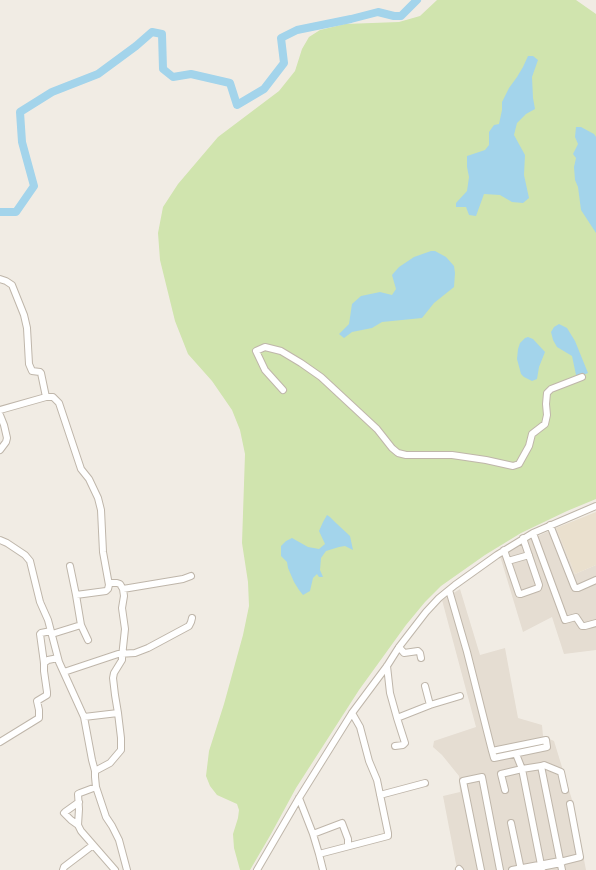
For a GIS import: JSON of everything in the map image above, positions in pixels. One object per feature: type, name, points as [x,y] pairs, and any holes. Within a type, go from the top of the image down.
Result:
[{"type":"street","points":[[0,279],[12,285],[24,315],[27,328],[29,364],[32,371],[41,373],[46,397]]},
{"type":"street","points":[[282,390],[265,370],[256,351],[265,347],[271,348],[281,351],[301,362],[321,377],[377,429],[392,448],[398,453],[406,455],[452,455],[513,466],[519,464],[529,446],[532,434],[546,424],[547,393],[551,388],[582,376]]},
{"type":"street","points":[[0,410],[46,397],[53,397],[59,403],[81,469],[89,479],[98,498],[101,510],[103,552],[109,583],[109,587],[106,591],[76,595]]},
{"type":"street","points":[[0,415],[7,438],[0,450]]},
{"type":"street","points":[[257,870],[299,798],[352,713],[426,612],[449,590],[523,538],[596,506]]},
{"type":"street","points":[[550,525],[575,588],[596,580]]},
{"type":"street","points":[[533,533],[565,620],[576,617],[581,625],[585,626],[596,623]]},
{"type":"street","points":[[504,550],[518,592],[521,594],[538,588],[539,587],[523,538]]},
{"type":"street","points":[[0,540],[8,542],[25,555],[30,561],[40,602],[51,632],[58,658],[84,717],[95,771],[96,787],[106,817],[119,840],[127,870]]},
{"type":"street","points":[[508,561],[529,555]]},
{"type":"street","points":[[70,566],[81,624],[88,640]]},
{"type":"street","points":[[123,589],[183,579],[191,576]]},
{"type":"street","points":[[95,771],[110,764],[121,750],[121,738],[113,678],[114,673],[122,660],[123,654],[125,630],[122,611],[124,596],[123,589],[120,584],[109,583]]},
{"type":"street","points":[[449,590],[467,652],[492,751],[494,758],[547,747],[546,740],[492,751]]},
{"type":"street","points":[[64,672],[113,655],[135,653],[148,648],[188,628],[191,625],[192,618]]},
{"type":"street","points":[[0,742],[39,718],[37,701],[46,695],[47,692],[40,634],[81,624]]},
{"type":"street","points":[[399,647],[404,653],[418,651],[421,658]]},
{"type":"street","points":[[44,663],[48,660],[58,658]]},
{"type":"street","points":[[387,666],[390,693],[396,718],[405,743],[403,745],[395,746]]},
{"type":"street","points":[[425,686],[430,706]]},
{"type":"street","points":[[396,718],[460,696]]},
{"type":"street","points":[[84,717],[118,713]]},
{"type":"street","points":[[319,854],[388,836],[377,780],[369,761],[360,727],[352,713]]},
{"type":"street","points":[[516,754],[522,769],[542,867]]},
{"type":"street","points":[[505,790],[501,774],[544,765],[561,772],[565,790]]},
{"type":"street","points":[[541,766],[562,862],[562,870]]},
{"type":"street","points":[[481,870],[462,781],[482,777],[500,870]]},
{"type":"street","points":[[380,795],[425,783]]},
{"type":"street","points":[[78,825],[78,794],[96,787]]},
{"type":"street","points":[[299,798],[313,834],[323,870]]},
{"type":"street","points":[[79,802],[64,813],[78,825],[115,870]]},
{"type":"street","points":[[512,870],[542,867],[580,857],[570,804]]},
{"type":"street","points":[[313,834],[342,823],[348,840],[348,846]]},
{"type":"street","points":[[512,823],[523,869]]},
{"type":"street","points":[[63,870],[64,867],[93,845]]},
{"type":"shaded area","points":[[596,512],[596,565],[575,574],[556,528]]},
{"type":"shaded area","points":[[556,528],[575,574],[596,565],[596,650],[564,654],[552,617],[523,632],[500,556],[529,540]]},
{"type":"shaded area","points":[[460,589],[480,655],[505,648],[518,718],[542,725],[543,736],[554,741],[573,803],[586,870],[455,870],[457,869],[443,796],[460,792],[459,776],[442,755],[433,747],[434,741],[476,727],[442,600]]},
{"type":"green space","points":[[437,0],[576,0],[596,14],[596,499],[521,533],[485,555],[441,586],[425,602],[406,625],[359,690],[296,788],[250,870],[240,870],[234,848],[233,834],[238,818],[239,810],[237,804],[217,795],[210,786],[206,776],[209,751],[224,704],[243,635],[249,606],[248,582],[242,543],[245,454],[240,430],[232,410],[212,381],[188,354],[175,321],[160,260],[158,233],[163,207],[178,184],[218,137],[279,91],[295,71],[302,49],[309,37],[320,30],[345,24],[399,22],[420,16]]},
{"type":"water","points":[[528,56],[533,56],[538,60],[532,77],[535,109],[526,114],[517,123],[514,135],[525,155],[524,175],[529,198],[523,203],[512,202],[500,195],[484,194],[476,216],[469,215],[466,207],[456,207],[456,203],[467,191],[469,177],[467,156],[485,150],[489,145],[489,132],[494,125],[499,124],[502,102]]},
{"type":"water","points":[[576,127],[581,127],[594,134],[596,137],[596,233],[581,210],[578,187],[575,180],[574,167],[576,158],[573,154],[578,144],[575,137]]},
{"type":"water","points":[[435,251],[446,257],[454,266],[454,287],[434,303],[422,318],[382,322],[372,328],[352,332],[344,338],[339,334],[349,324],[352,304],[361,296],[380,292],[392,295],[396,289],[392,275],[399,267],[414,257]]},
{"type":"water","points":[[559,324],[567,328],[575,341],[588,373],[579,377],[576,375],[572,356],[557,347],[551,332],[554,327]]},
{"type":"water","points":[[528,337],[533,339],[545,352],[539,367],[537,379],[532,381],[521,374],[517,359],[520,343]]},
{"type":"water","points":[[327,515],[350,536],[353,550],[345,546],[326,551],[321,558],[320,570],[323,577],[319,577],[317,574],[313,578],[310,591],[303,595],[294,582],[287,562],[281,556],[281,546],[292,538],[308,547],[319,549],[325,544],[319,531]]},
{"type":"waterway","points":[[0,212],[16,212],[34,186],[22,142],[20,112],[52,92],[98,74],[136,46],[152,32],[162,34],[163,69],[173,77],[191,74],[230,83],[237,105],[264,89],[284,63],[281,38],[297,30],[378,12],[401,16],[417,0]]}]
